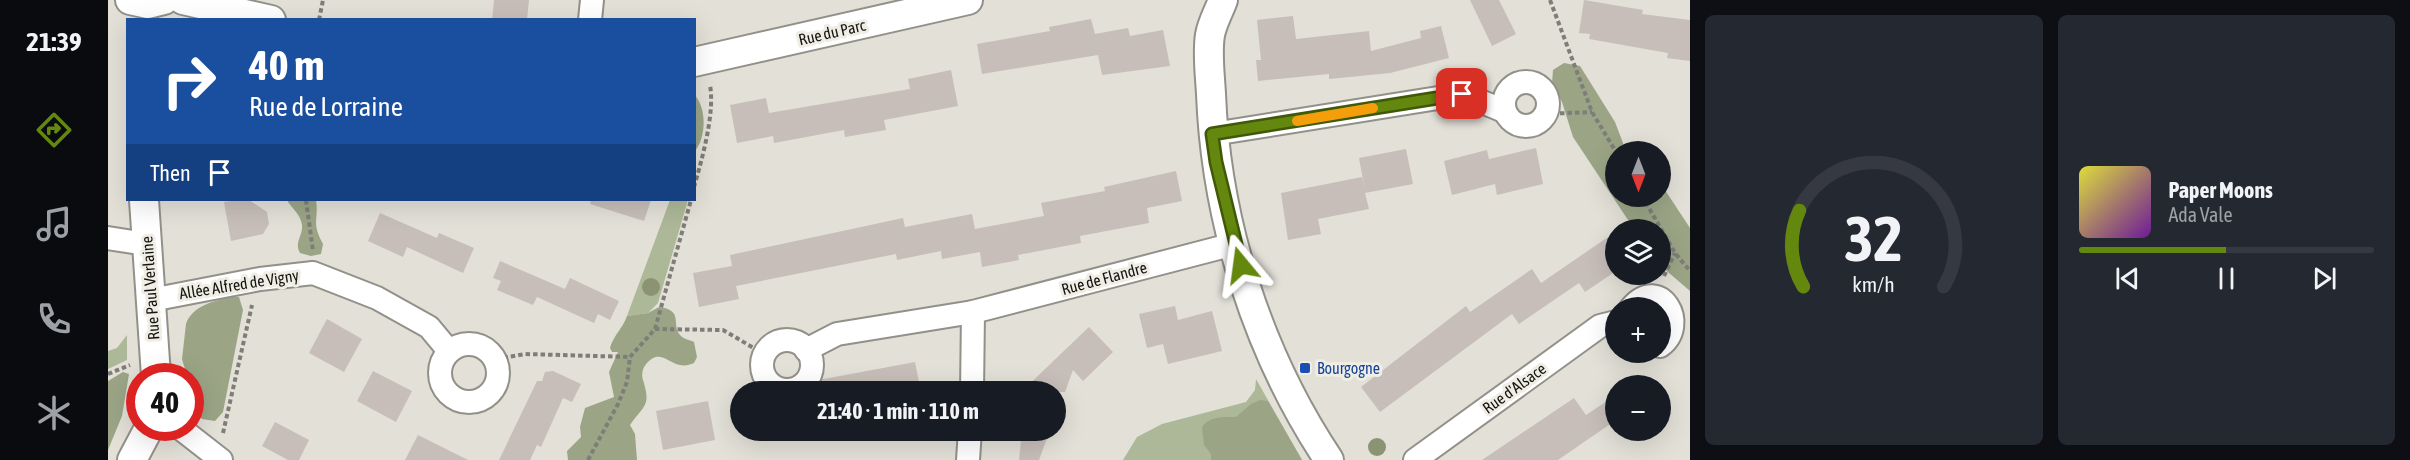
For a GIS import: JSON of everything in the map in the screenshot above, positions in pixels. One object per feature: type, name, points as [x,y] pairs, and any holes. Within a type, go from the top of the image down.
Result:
[{"type":"street","points":[[183,0],[249,11]]},
{"type":"street","points":[[590,18],[592,0]]},
{"type":"street","name":"Rue du Parc","points":[[700,61],[968,0]]},
{"type":"street","points":[[1222,0],[1210,34],[1212,134],[1234,244],[1261,328],[1281,375],[1298,411],[1329,460]]},
{"type":"street","points":[[1212,134],[1462,94],[1504,111],[1512,122],[1523,126],[1536,124],[1545,114],[1548,100],[1541,87],[1529,81],[1515,84],[1505,94],[1504,111]]},
{"type":"street","name":"Rue Paul Verlaine","points":[[144,201],[155,363]]},
{"type":"street","points":[[108,238],[146,244]]},
{"type":"street","name":"Rue de Flandre","points":[[807,350],[837,334],[973,312],[1234,244]]},
{"type":"street","name":"Allée Alfred de Vigny","points":[[151,300],[260,279],[313,273],[377,298],[429,327],[449,351]]},
{"type":"street","points":[[1671,303],[1678,319],[1678,327],[1671,338]]},
{"type":"street","points":[[972,381],[973,312]]},
{"type":"street","name":"Rue d'Alsace","points":[[1415,460],[1600,326],[1605,325]]},
{"type":"street","points":[[784,340],[801,344],[807,350],[812,365],[810,373],[800,386],[785,390],[777,388],[765,377],[762,370],[764,354],[769,347],[784,340]]},
{"type":"street","points":[[476,344],[490,352],[496,359],[499,375],[494,390],[482,400],[464,403],[455,400],[444,390],[439,374],[443,359],[449,351],[456,346],[476,344]]},
{"type":"street","points":[[132,460],[142,441]]},
{"type":"street","points":[[197,441],[214,454]]},
{"type":"street","points":[[968,460],[969,441]]},
{"type":"path","points":[[319,18],[323,0]]},
{"type":"path","points":[[1550,0],[1592,112],[1609,141]]},
{"type":"path","points":[[696,179],[706,140],[712,94],[700,61]]},
{"type":"path","points":[[1545,114],[1592,112]]},
{"type":"path","points":[[306,201],[313,254],[313,273]]},
{"type":"path","points":[[588,460],[627,382],[630,357],[655,329],[691,201]]},
{"type":"path","points":[[1649,207],[1676,253],[1690,271]]},
{"type":"path","points":[[214,454],[223,434],[260,279]]},
{"type":"path","points":[[655,329],[723,330],[764,354]]},
{"type":"path","points":[[496,359],[525,354],[630,357]]},
{"type":"green space","points":[[1564,63],[1580,66],[1615,122],[1622,141],[1605,141],[1605,185],[1573,137],[1562,102],[1552,83],[1553,70]]},
{"type":"green space","points":[[696,96],[702,108],[704,123],[696,150]]},
{"type":"green space","points":[[1671,199],[1690,228],[1690,291],[1671,275],[1671,219],[1627,219],[1619,207],[1671,207]]},
{"type":"green space","points":[[288,201],[316,201],[316,226],[323,244],[321,254],[311,256],[300,253],[298,242],[302,225],[298,214]]},
{"type":"green space","points":[[670,201],[688,201],[658,303],[648,313],[627,316]]},
{"type":"green space","points":[[230,297],[239,297],[243,310],[223,412],[215,421],[204,419],[204,363],[183,363],[182,359],[186,324],[189,318],[198,309]]},
{"type":"green space","points":[[659,307],[672,311],[678,332],[682,337],[694,342],[697,357],[694,363],[684,365],[655,357],[644,366],[642,375],[646,400],[630,425],[635,434],[637,460],[568,460],[567,451],[581,437],[580,427],[585,408],[614,397],[609,372],[618,352],[612,352],[610,348],[627,316],[648,313]]},
{"type":"green space","points":[[127,335],[127,360],[108,369],[108,351],[117,348]]},
{"type":"green space","points":[[123,372],[126,373],[122,416],[108,450],[108,381]]},
{"type":"green space","points":[[1256,379],[1302,460],[1123,460],[1137,437],[1162,424],[1246,402],[1255,390]]},
{"type":"green space","points":[[1260,400],[1268,401],[1302,460],[1211,460],[1211,454],[1204,445],[1202,427],[1205,423],[1221,417],[1236,417],[1251,404]]},
{"type":"building","points":[[494,0],[529,0],[527,18],[492,18]]},
{"type":"building","points":[[1470,0],[1499,0],[1516,34],[1492,46]]},
{"type":"building","points":[[1584,0],[1643,10],[1642,14],[1690,20],[1690,61],[1667,58],[1668,53],[1589,39],[1590,34],[1579,33]]},
{"type":"building","points":[[1293,16],[1296,39],[1369,31],[1371,51],[1421,38],[1420,31],[1441,26],[1449,58],[1390,73],[1329,79],[1329,74],[1258,81],[1256,60],[1261,60],[1257,20]]},
{"type":"building","points":[[1091,19],[1095,34],[1128,28],[1130,36],[1163,30],[1170,66],[1102,75],[1098,55],[982,74],[977,44],[1050,31],[1049,27]]},
{"type":"building","points":[[951,70],[958,106],[884,120],[886,130],[845,137],[844,130],[774,143],[773,136],[737,143],[730,105],[766,98],[769,113],[910,89],[908,79]]},
{"type":"building","points":[[1536,148],[1543,184],[1497,195],[1495,184],[1452,195],[1444,161],[1487,150],[1489,159]]},
{"type":"building","points":[[1406,149],[1413,184],[1365,193],[1369,209],[1318,219],[1321,234],[1288,240],[1281,193],[1362,177],[1365,191],[1359,158]]},
{"type":"building","points":[[1176,171],[1182,201],[1147,208],[1149,223],[1080,236],[1081,243],[1018,255],[1019,260],[982,267],[980,252],[942,259],[941,251],[897,260],[896,254],[736,286],[739,299],[699,307],[693,273],[732,266],[730,255],[903,218],[905,227],[972,214],[975,229],[1044,216],[1041,203],[1105,191],[1104,187]]},
{"type":"building","points":[[250,201],[267,212],[269,224],[263,234],[231,241],[224,202]]},
{"type":"building","points":[[591,201],[651,201],[644,221],[590,204]]},
{"type":"building","points":[[380,213],[437,238],[439,233],[474,248],[463,273],[407,247],[403,257],[368,241]]},
{"type":"building","points":[[1605,239],[1605,278],[1585,292],[1579,283],[1519,324],[1512,314],[1380,412],[1361,387],[1466,306],[1470,312],[1532,269],[1541,283]]},
{"type":"building","points":[[500,261],[565,289],[570,278],[619,301],[610,320],[598,314],[594,323],[537,297],[533,305],[497,290],[501,281],[493,278]]},
{"type":"building","points":[[1175,306],[1178,320],[1212,311],[1222,351],[1168,364],[1163,344],[1147,348],[1139,314]]},
{"type":"building","points":[[327,319],[362,339],[344,372],[309,353]]},
{"type":"building","points":[[1089,327],[1113,352],[1083,381],[1073,370],[1066,389],[1066,381],[1033,381]]},
{"type":"building","points":[[915,362],[919,381],[813,381]]},
{"type":"building","points":[[373,371],[412,391],[396,422],[357,401]]},
{"type":"building","points":[[553,371],[581,384],[572,402],[563,398],[541,447],[537,445],[530,460],[499,460],[537,381],[542,381],[545,372]]},
{"type":"building","points":[[1574,398],[1586,415],[1605,402],[1605,428],[1558,460],[1482,460]]},
{"type":"building","points":[[708,401],[715,440],[663,450],[656,411]]},
{"type":"building","points":[[275,422],[309,440],[299,460],[288,460],[262,446]]},
{"type":"building","points":[[418,435],[468,460],[405,460]]},
{"type":"building","points":[[1021,441],[1046,441],[1039,460],[1019,460]]},
{"type":"slow traffic","points":[[1297,121],[1373,108]]},
{"type":"place","name":"Bourgogne","points":[[1305,368]]},
{"type":"route","points":[[1241,265],[1234,244],[1212,134],[1462,94]]}]
